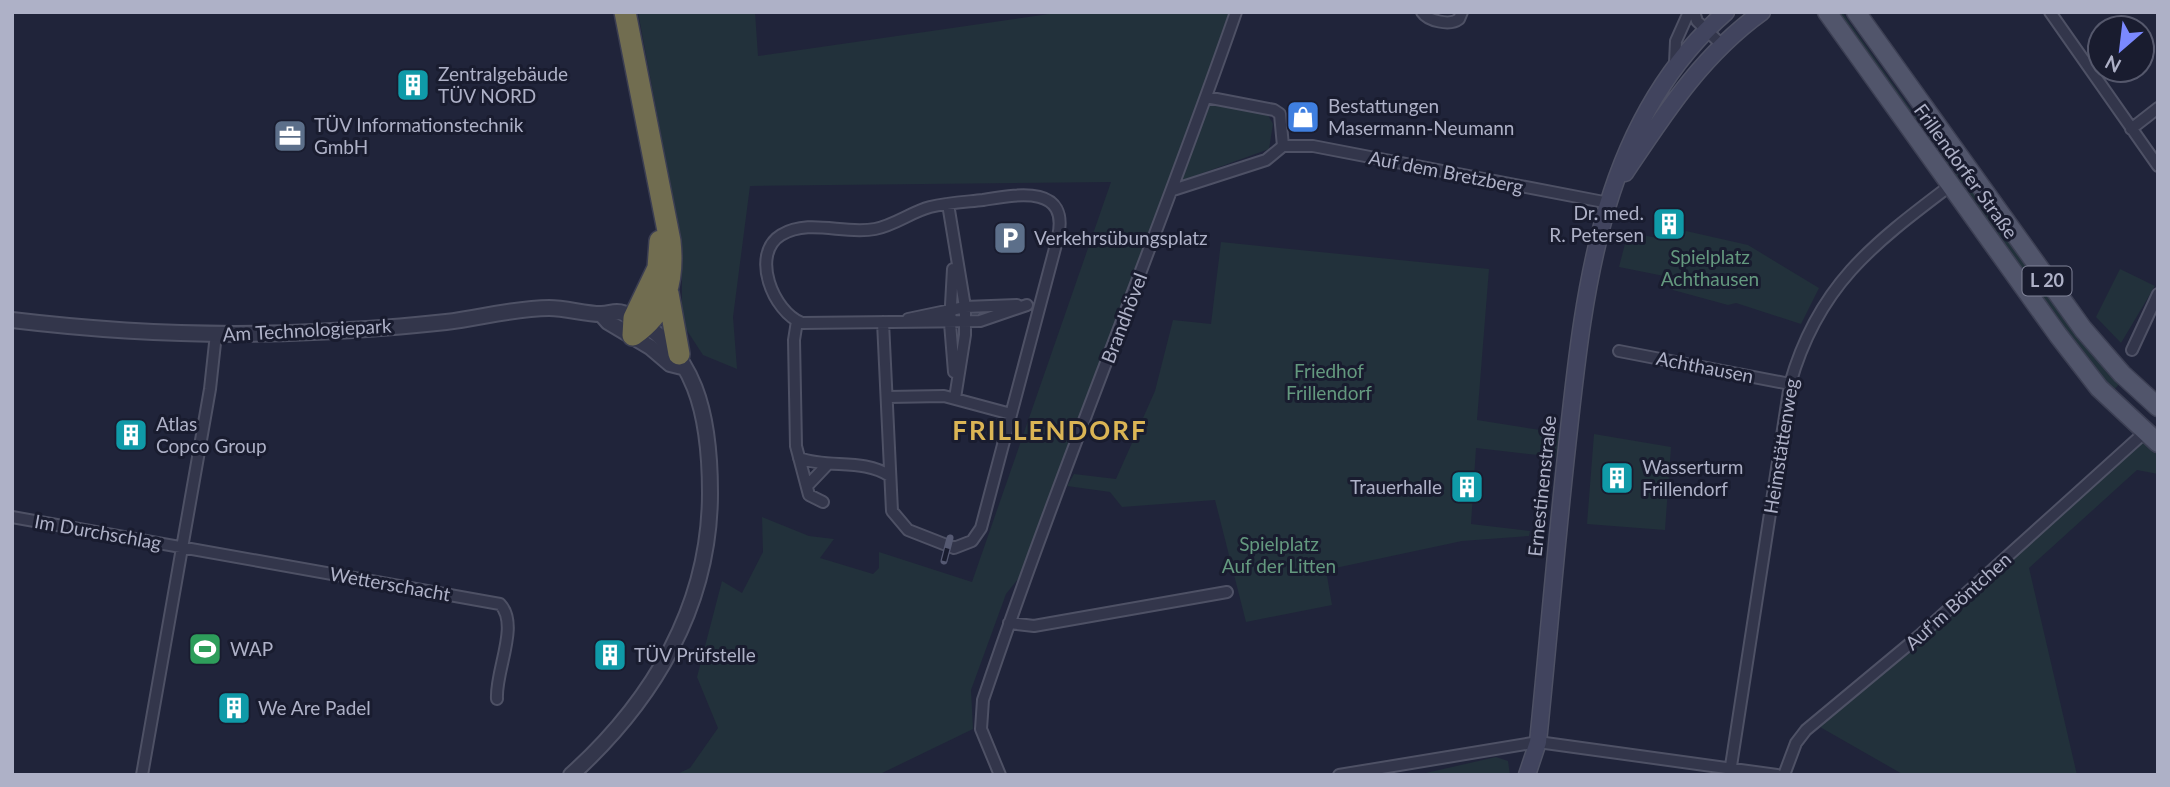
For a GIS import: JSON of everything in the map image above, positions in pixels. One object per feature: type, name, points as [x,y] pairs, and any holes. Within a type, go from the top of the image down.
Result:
[{"type":"highway","points":[[618,12],[660,239],[658,268],[638,326]]},
{"type":"highway","points":[[625,12],[670,240],[673,267],[668,293],[681,360]]},
{"type":"highway","points":[[638,326],[668,293]]},
{"type":"main road","name":"Ernestinenstraße","points":[[1609,203],[1672,101],[1722,45],[1762,12]]},
{"type":"main road","name":"Frillendorfer Straße","points":[[1827,12],[2058,335],[2099,388],[2151,438]]},
{"type":"main road","name":"Frillendorfer Straße","points":[[1857,12],[2083,329],[2122,374],[2158,407]]},
{"type":"main road","name":"Ernestinenstraße","points":[[1527,775],[1538,742],[1576,355],[1586,290],[1609,203],[1630,141],[1655,92],[1675,63],[1717,18]]},
{"type":"street","name":"Brandhövel","points":[[1000,775],[982,729],[980,714],[1009,623],[1174,190],[1236,12]]},
{"type":"street","points":[[1422,12],[1426,18],[1450,23],[1459,19],[1462,12]]},
{"type":"street","points":[[1675,63],[1676,41],[1692,12],[1717,18]]},
{"type":"street","points":[[2050,12],[2158,166]]},
{"type":"street","points":[[1717,18],[1722,45]]},
{"type":"street","points":[[1717,18],[1722,45]]},
{"type":"street","points":[[1174,190],[1266,160],[1283,146],[1280,114],[1274,110],[1206,97]]},
{"type":"street","points":[[2131,130],[2158,108]]},
{"type":"street","name":"Auf dem Bretzberg","points":[[1283,146],[1313,146],[1609,203]]},
{"type":"street","name":"Heimstättenweg","points":[[1731,766],[1790,384],[1798,354],[1821,307],[1853,265],[1874,244],[1951,185]]},
{"type":"street","points":[[883,322],[888,397],[886,446],[892,511],[908,530],[938,544],[954,548],[965,546],[981,528],[1059,229],[1054,207],[1043,198],[1026,194],[930,207],[878,228],[847,231],[810,226],[777,238],[765,257],[766,273],[785,310],[797,321],[842,325],[883,322],[898,321],[980,321],[1027,305]]},
{"type":"street","points":[[948,204],[954,256],[965,307],[955,398]]},
{"type":"street","points":[[954,256],[950,323],[956,380]]},
{"type":"street","points":[[2132,350],[2158,294]]},
{"type":"street","points":[[898,321],[965,307],[1040,303]]},
{"type":"street","name":"Am Technologiepark","points":[[12,320],[133,331],[216,334],[407,325],[547,308],[601,314],[608,322],[638,326],[681,360],[696,391],[708,439],[710,496],[702,567],[683,627],[671,653],[637,707],[611,737],[571,775]]},
{"type":"street","points":[[797,321],[794,340],[796,446],[809,495],[823,502]]},
{"type":"street","points":[[142,775],[183,548],[216,334]]},
{"type":"street","name":"Achthausen","points":[[1619,351],[1790,384]]},
{"type":"street","points":[[888,397],[955,398],[1011,414]]},
{"type":"street","name":"Auf'm Böntchen","points":[[1784,775],[1796,743],[1807,730],[2151,438]]},
{"type":"street","points":[[799,458],[827,465],[856,462],[874,467],[890,476]]},
{"type":"street","points":[[808,485],[827,465]]},
{"type":"street","name":"Im Durchschlag","points":[[12,517],[183,548]]},
{"type":"street","name":"Wetterschacht","points":[[183,548],[500,604],[509,623],[496,699]]},
{"type":"street","points":[[1009,623],[1034,626],[1227,592]]},
{"type":"street","points":[[1339,775],[1538,742],[1731,766],[1777,775]]},
{"type":"green space","points":[[638,12],[755,12],[758,56],[1063,12],[1229,12],[1193,119],[1022,574],[1006,594],[971,690],[973,729],[878,775],[675,775],[690,768],[718,728],[697,677],[722,581],[742,593],[763,552],[762,517],[809,536],[834,539],[820,558],[873,574],[879,568],[879,552],[972,582],[1111,182],[750,186],[733,317],[737,369],[703,355],[682,323],[682,248]]},
{"type":"green space","points":[[1836,12],[1842,12],[1922,125],[2120,383],[2113,391],[2087,362]]},
{"type":"green space","points":[[1207,101],[1268,115],[1273,124],[1269,149],[1178,182]]},
{"type":"green space","name":"Spielplatz Achthausen","points":[[1686,231],[1748,245],[1819,288],[1801,324],[1736,303],[1728,305],[1673,290],[1669,277],[1619,267],[1628,232],[1662,239]]},
{"type":"green space","name":"Friedhof Frillendorf","points":[[1221,242],[1489,269],[1477,420],[1559,433],[1556,457],[1476,448],[1471,524],[1530,531],[1529,536],[1462,541],[1326,570],[1332,605],[1246,622],[1215,500],[1122,507],[1110,492],[1067,486],[1074,474],[1116,479],[1155,391],[1173,320],[1211,324]]},
{"type":"green space","points":[[2120,269],[2155,286],[2121,343],[2096,317]]},
{"type":"green space","points":[[1594,434],[1671,447],[1665,530],[1587,524]]},
{"type":"green space","points":[[2144,434],[2158,445],[2158,474],[2137,470],[2029,568],[2077,775],[1904,775],[1820,727]]},
{"type":"green space","points":[[1496,757],[1508,761],[1510,775],[1417,775]]},
{"type":"railway","points":[[944,561],[950,538]]},
{"type":"place","name":"Zentralgebäude TÜV NORD","points":[[413,85]]},
{"type":"place","name":"Bestattungen Masermann-Neumann","points":[[1303,117]]},
{"type":"place","name":"TÜV Informationstechnik GmbH","points":[[290,136]]},
{"type":"place","name":"Dr. med. R. Petersen","points":[[1669,224]]},
{"type":"place","name":"Verkehrsübungsplatz","points":[[1010,238]]},
{"type":"place","name":"Atlas Copco Group","points":[[131,435]]},
{"type":"place","name":"Wasserturm Frillendorf","points":[[1617,478]]},
{"type":"place","name":"Trauerhalle","points":[[1467,487]]},
{"type":"place","name":"WAP","points":[[205,649]]},
{"type":"place","name":"TÜV Prüfstelle","points":[[610,655]]},
{"type":"place","name":"We Are Padel","points":[[234,708]]},
{"type":"district","name":"FRILLENDORF","points":[[1050,431]]},
{"type":"park label","name":"Spielplatz Auf der Litten","points":[[1279,555]]}]
